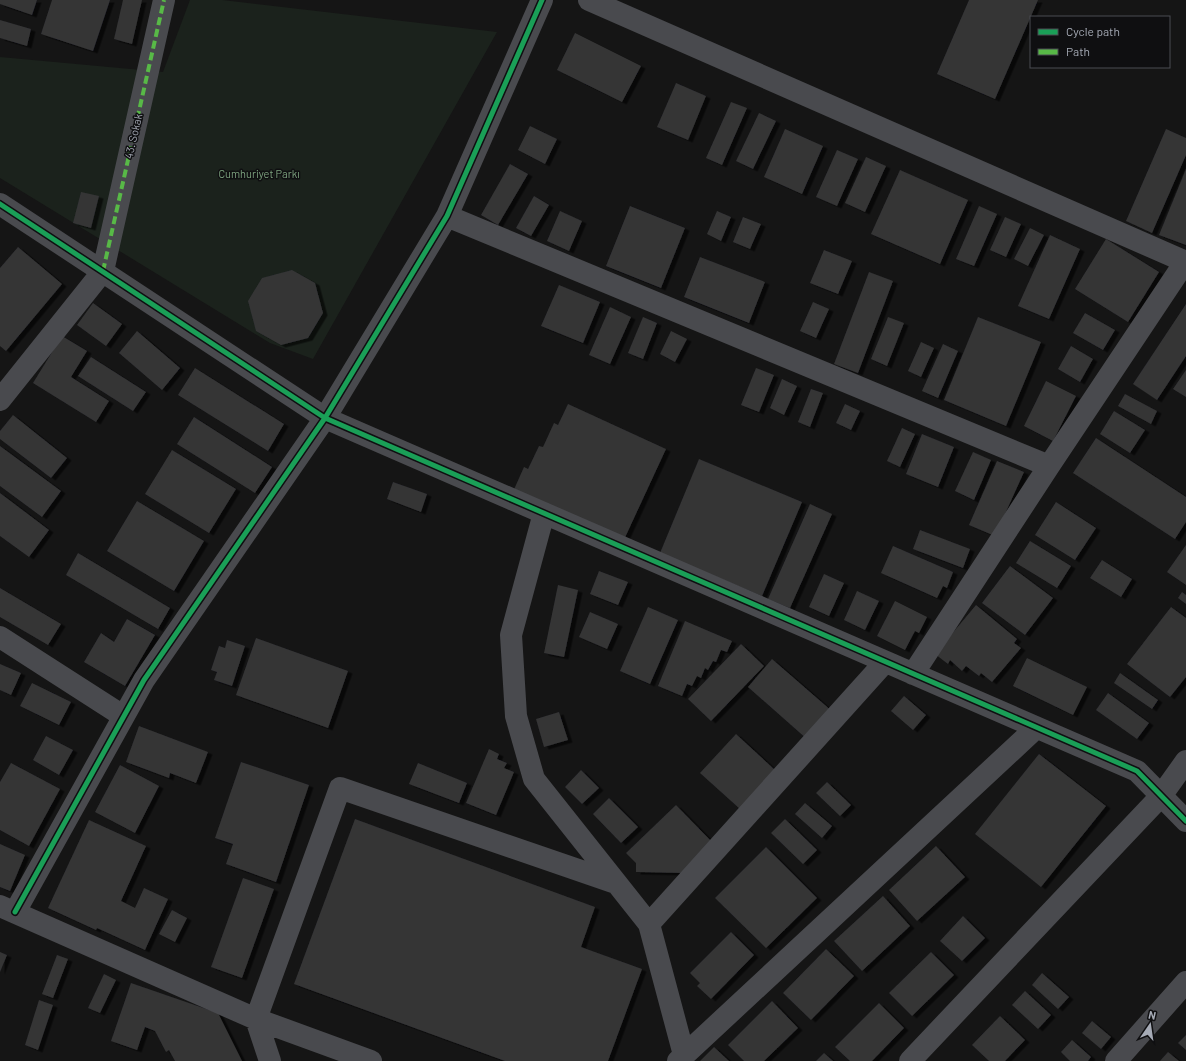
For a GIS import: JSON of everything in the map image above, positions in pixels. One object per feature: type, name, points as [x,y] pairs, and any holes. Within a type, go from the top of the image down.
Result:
[{"type":"street","name":"43. Sokak","points":[[103,271],[164,0]]},
{"type":"street","points":[[371,1061],[256,1019],[7,909],[144,680],[325,418],[447,216],[542,0]]},
{"type":"street","points":[[589,0],[1186,262],[1049,466],[913,674]]},
{"type":"street","points":[[0,204],[325,418],[1137,771],[1186,821]]},
{"type":"street","points":[[447,216],[1049,466]]},
{"type":"street","points":[[0,400],[103,271]]},
{"type":"street","points":[[544,513],[511,635],[516,716],[534,779],[649,924],[681,1058],[1036,728]]},
{"type":"street","points":[[0,637],[123,716]]},
{"type":"street","points":[[649,924],[885,662]]},
{"type":"street","points":[[910,1061],[1161,796],[1186,762]]},
{"type":"street","points":[[270,1061],[256,1019],[340,788],[616,883]]},
{"type":"street","points":[[1116,1061],[1186,982]]},
{"type":"green space","name":"Cumhuriyet Parkı","points":[[190,0],[222,0],[497,32],[313,359],[270,343],[0,178],[0,57],[163,72]]},
{"type":"building","points":[[0,0],[37,0],[32,15],[0,4]]},
{"type":"building","points":[[52,0],[110,0],[93,51],[41,34]]},
{"type":"building","points":[[123,0],[142,0],[132,44],[114,39]]},
{"type":"building","points":[[969,0],[1038,0],[995,99],[937,74]]},
{"type":"building","points":[[0,20],[31,29],[27,46],[0,38]]},
{"type":"building","points":[[575,33],[641,66],[622,102],[557,70]]},
{"type":"building","points":[[676,83],[706,96],[688,140],[657,127]]},
{"type":"building","points":[[731,102],[747,108],[722,165],[706,158]]},
{"type":"building","points":[[759,113],[776,121],[753,169],[736,161]]},
{"type":"building","points":[[530,126],[557,139],[545,164],[518,150]]},
{"type":"building","points":[[785,129],[823,146],[802,194],[764,177]]},
{"type":"building","points":[[1166,129],[1186,138],[1186,155],[1152,233],[1126,221]]},
{"type":"building","points":[[837,150],[858,159],[837,206],[816,197]]},
{"type":"building","points":[[866,157],[886,166],[865,212],[845,203]]},
{"type":"building","points":[[510,164],[528,174],[498,225],[481,215]]},
{"type":"building","points":[[1186,169],[1186,245],[1159,235]]},
{"type":"building","points":[[900,170],[968,200],[940,264],[871,234]]},
{"type":"building","points":[[81,192],[99,196],[91,228],[73,223]]},
{"type":"building","points":[[534,196],[549,205],[531,236],[516,228]]},
{"type":"building","points":[[630,206],[685,228],[661,288],[606,266]]},
{"type":"building","points":[[979,206],[997,214],[974,266],[956,259]]},
{"type":"building","points":[[560,211],[582,221],[569,251],[547,241]]},
{"type":"building","points":[[717,211],[731,217],[721,241],[707,234]]},
{"type":"building","points":[[743,217],[761,224],[750,249],[733,242]]},
{"type":"building","points":[[1005,217],[1021,224],[1006,257],[990,250]]},
{"type":"building","points":[[1030,228],[1044,235],[1028,266],[1014,259]]},
{"type":"building","points":[[1050,235],[1080,249],[1049,319],[1018,306]]},
{"type":"building","points":[[1106,239],[1159,272],[1128,322],[1075,289]]},
{"type":"building","points":[[18,247],[62,284],[6,351],[0,346],[0,268]]},
{"type":"building","points":[[824,250],[852,261],[838,294],[810,283]]},
{"type":"building","points":[[700,257],[765,282],[749,323],[684,297]]},
{"type":"building","points":[[292,270],[315,283],[323,313],[308,338],[281,345],[256,331],[248,301],[262,278]]},
{"type":"building","points":[[869,272],[893,281],[858,373],[834,364]]},
{"type":"building","points":[[559,285],[600,302],[583,343],[541,326]]},
{"type":"building","points":[[813,302],[829,309],[816,338],[800,331]]},
{"type":"building","points":[[93,303],[122,324],[106,346],[77,325]]},
{"type":"building","points":[[1186,304],[1186,356],[1157,400],[1133,384]]},
{"type":"building","points":[[610,307],[631,317],[610,364],[589,355]]},
{"type":"building","points":[[1085,313],[1115,330],[1103,350],[1073,333]]},
{"type":"building","points":[[643,317],[657,323],[643,359],[628,353]]},
{"type":"building","points":[[888,317],[904,323],[887,366],[871,359]]},
{"type":"building","points":[[978,317],[1041,342],[1006,426],[944,400]]},
{"type":"building","points":[[137,331],[180,368],[162,390],[119,353]]},
{"type":"building","points":[[671,331],[687,339],[675,362],[660,354]]},
{"type":"building","points":[[62,336],[87,351],[71,377],[109,401],[96,422],[33,383]]},
{"type":"building","points":[[921,342],[934,348],[921,377],[908,371]]},
{"type":"building","points":[[943,344],[958,351],[938,398],[922,391]]},
{"type":"building","points":[[1071,346],[1093,359],[1080,382],[1058,369]]},
{"type":"building","points":[[91,357],[146,392],[133,411],[78,376]]},
{"type":"building","points":[[195,368],[284,424],[268,451],[178,395]]},
{"type":"building","points":[[756,368],[774,375],[759,412],[741,405]]},
{"type":"building","points":[[1186,370],[1186,397],[1173,389]]},
{"type":"building","points":[[782,379],[797,386],[784,415],[770,408]]},
{"type":"building","points":[[1046,381],[1076,396],[1053,441],[1024,426]]},
{"type":"building","points":[[811,389],[823,393],[810,427],[798,422]]},
{"type":"building","points":[[1125,394],[1157,411],[1151,424],[1118,406]]},
{"type":"building","points":[[568,404],[666,449],[622,544],[512,494],[524,467],[528,469],[539,446],[543,447],[554,423],[558,425]]},
{"type":"building","points":[[845,404],[860,411],[851,430],[836,423]]},
{"type":"building","points":[[1114,411],[1145,430],[1130,453],[1100,434]]},
{"type":"building","points":[[13,415],[67,458],[51,478],[0,439],[0,431]]},
{"type":"building","points":[[194,417],[272,467],[255,493],[177,444]]},
{"type":"building","points":[[902,428],[915,434],[900,467],[887,461]]},
{"type":"building","points":[[922,434],[954,447],[938,487],[906,474]]},
{"type":"building","points":[[1096,438],[1186,497],[1186,522],[1175,539],[1073,473]]},
{"type":"building","points":[[0,446],[61,491],[42,517],[0,486]]},
{"type":"building","points":[[172,450],[236,489],[209,533],[145,494]]},
{"type":"building","points":[[973,452],[991,460],[974,500],[955,491]]},
{"type":"building","points":[[699,459],[802,502],[762,596],[660,553]]},
{"type":"building","points":[[997,461],[1024,472],[995,536],[969,525]]},
{"type":"building","points":[[393,482],[427,494],[421,512],[387,499]]},
{"type":"building","points":[[0,493],[49,530],[29,557],[0,536]]},
{"type":"building","points":[[137,501],[204,541],[174,591],[107,551]]},
{"type":"building","points":[[1056,502],[1096,528],[1075,560],[1035,535]]},
{"type":"building","points":[[810,504],[832,514],[790,608],[768,599]]},
{"type":"building","points":[[920,530],[970,549],[963,568],[913,549]]},
{"type":"building","points":[[1030,541],[1071,566],[1057,588],[1016,563]]},
{"type":"building","points":[[1186,545],[1186,585],[1167,572]]},
{"type":"building","points":[[893,546],[953,572],[947,588],[943,586],[937,598],[881,573]]},
{"type":"building","points":[[78,553],[170,608],[158,629],[66,575]]},
{"type":"building","points":[[1102,560],[1132,579],[1121,597],[1090,578]]},
{"type":"building","points":[[1010,566],[1053,598],[1025,635],[982,603]]},
{"type":"building","points":[[599,571],[628,582],[618,605],[590,594]]},
{"type":"building","points":[[824,574],[844,583],[829,616],[809,607]]},
{"type":"building","points":[[558,585],[578,590],[564,657],[544,653]]},
{"type":"building","points":[[0,588],[61,624],[48,645],[0,617]]},
{"type":"building","points":[[857,591],[879,601],[865,630],[844,620]]},
{"type":"building","points":[[1182,592],[1186,595],[1186,604],[1178,598]]},
{"type":"building","points":[[895,601],[927,617],[919,633],[915,631],[905,650],[877,636]]},
{"type":"building","points":[[976,605],[1017,639],[1014,643],[1021,648],[992,682],[981,673],[979,676],[966,666],[962,671],[950,660],[948,664],[935,654]]},
{"type":"building","points":[[648,607],[678,620],[650,684],[620,671]]},
{"type":"building","points":[[1171,607],[1186,618],[1186,677],[1170,697],[1127,664]]},
{"type":"building","points":[[590,612],[618,624],[607,649],[579,637]]},
{"type":"building","points":[[127,619],[155,635],[125,686],[84,662],[101,633],[114,642]]},
{"type":"building","points":[[685,621],[732,641],[727,652],[721,650],[716,662],[713,661],[708,670],[705,668],[701,678],[697,676],[692,686],[687,684],[682,696],[658,686]]},
{"type":"building","points":[[256,638],[348,671],[328,728],[236,695]]},
{"type":"building","points":[[227,640],[245,646],[232,686],[214,680],[217,672],[211,670],[219,646],[225,648]]},
{"type":"building","points":[[741,644],[764,666],[711,721],[688,699]]},
{"type":"building","points":[[1027,658],[1087,687],[1073,715],[1013,686]]},
{"type":"building","points":[[772,659],[833,712],[808,740],[748,687]]},
{"type":"building","points":[[0,664],[21,673],[11,695],[0,690]]},
{"type":"building","points":[[1120,673],[1158,700],[1152,709],[1114,683]]},
{"type":"building","points":[[32,683],[71,702],[59,725],[20,706]]},
{"type":"building","points":[[1108,693],[1149,723],[1137,739],[1096,710]]},
{"type":"building","points":[[904,696],[926,715],[913,730],[891,711]]},
{"type":"building","points":[[559,712],[568,740],[544,747],[536,719]]},
{"type":"building","points":[[139,726],[208,752],[196,783],[170,773],[169,778],[126,762]]},
{"type":"building","points":[[736,734],[775,770],[740,809],[700,773]]},
{"type":"building","points":[[46,736],[73,750],[59,775],[33,760]]},
{"type":"building","points":[[489,749],[499,754],[497,759],[507,763],[504,768],[514,772],[496,815],[466,803]]},
{"type":"building","points":[[1039,754],[1106,806],[1041,887],[975,834]]},
{"type":"building","points":[[241,762],[309,785],[276,882],[226,864],[233,844],[215,838]]},
{"type":"building","points":[[11,763],[60,789],[29,846],[0,830],[0,782]]},
{"type":"building","points":[[418,763],[467,783],[459,803],[409,784]]},
{"type":"building","points":[[120,765],[159,786],[135,833],[95,812]]},
{"type":"building","points":[[581,770],[599,788],[582,804],[565,787]]},
{"type":"building","points":[[827,782],[851,805],[840,816],[816,793]]},
{"type":"building","points":[[609,798],[638,827],[621,843],[593,814]]},
{"type":"building","points":[[805,803],[832,826],[822,838],[795,814]]},
{"type":"building","points":[[676,805],[714,844],[684,873],[636,872],[636,863],[626,853]]},
{"type":"building","points":[[355,819],[595,907],[581,947],[642,969],[608,1061],[505,1061],[294,984]]},
{"type":"building","points":[[785,819],[817,850],[803,864],[771,833]]},
{"type":"building","points":[[89,820],[146,846],[121,901],[135,908],[144,888],[168,899],[145,950],[48,908]]},
{"type":"building","points":[[0,844],[25,855],[10,891],[0,887]]},
{"type":"building","points":[[936,846],[965,877],[917,921],[889,890]]},
{"type":"building","points":[[766,847],[817,898],[766,948],[715,898]]},
{"type":"building","points":[[243,878],[274,889],[242,978],[211,967]]},
{"type":"building","points":[[883,896],[910,926],[862,971],[834,941]]},
{"type":"building","points":[[172,910],[187,918],[175,942],[159,934]]},
{"type":"building","points":[[963,916],[985,938],[962,961],[940,941]]},
{"type":"building","points":[[731,932],[754,955],[711,999],[697,986],[700,983],[690,973]]},
{"type":"building","points":[[826,949],[854,976],[811,1020],[783,993]]},
{"type":"building","points":[[0,952],[7,955],[0,972]]},
{"type":"building","points":[[931,952],[954,975],[912,1016],[889,993]]},
{"type":"building","points":[[57,955],[68,959],[53,998],[42,994]]},
{"type":"building","points":[[1042,973],[1069,997],[1058,1009],[1032,985]]},
{"type":"building","points":[[104,974],[116,980],[100,1013],[88,1008]]},
{"type":"building","points":[[131,983],[218,1013],[242,1061],[175,1061],[169,1050],[166,1052],[155,1031],[145,1027],[137,1050],[111,1041]]},
{"type":"building","points":[[1025,991],[1051,1015],[1038,1029],[1012,1005]]},
{"type":"building","points":[[39,1000],[53,1005],[38,1050],[25,1045]]},
{"type":"building","points":[[772,1001],[798,1028],[764,1061],[744,1061],[728,1045]]},
{"type":"building","points":[[879,1003],[904,1028],[872,1061],[850,1061],[835,1047]]},
{"type":"building","points":[[1000,1016],[1025,1040],[1005,1061],[989,1061],[972,1045]]},
{"type":"building","points":[[1092,1021],[1111,1037],[1101,1049],[1082,1033]]},
{"type":"building","points":[[1186,1035],[1186,1050],[1178,1043]]},
{"type":"building","points":[[1072,1040],[1091,1057],[1088,1061],[1070,1061],[1061,1052]]},
{"type":"building","points":[[714,1047],[729,1061],[700,1061]]},
{"type":"building","points":[[1168,1052],[1179,1061],[1160,1061]]},
{"type":"building","points":[[824,1053],[833,1061],[816,1061]]},
{"type":"marked path","points":[[103,271],[164,0]]},
{"type":"cycle path","points":[[15,912],[144,680],[325,418],[447,216],[542,0]]},
{"type":"cycle path","points":[[0,204],[325,418],[1137,771],[1186,821]]}]
